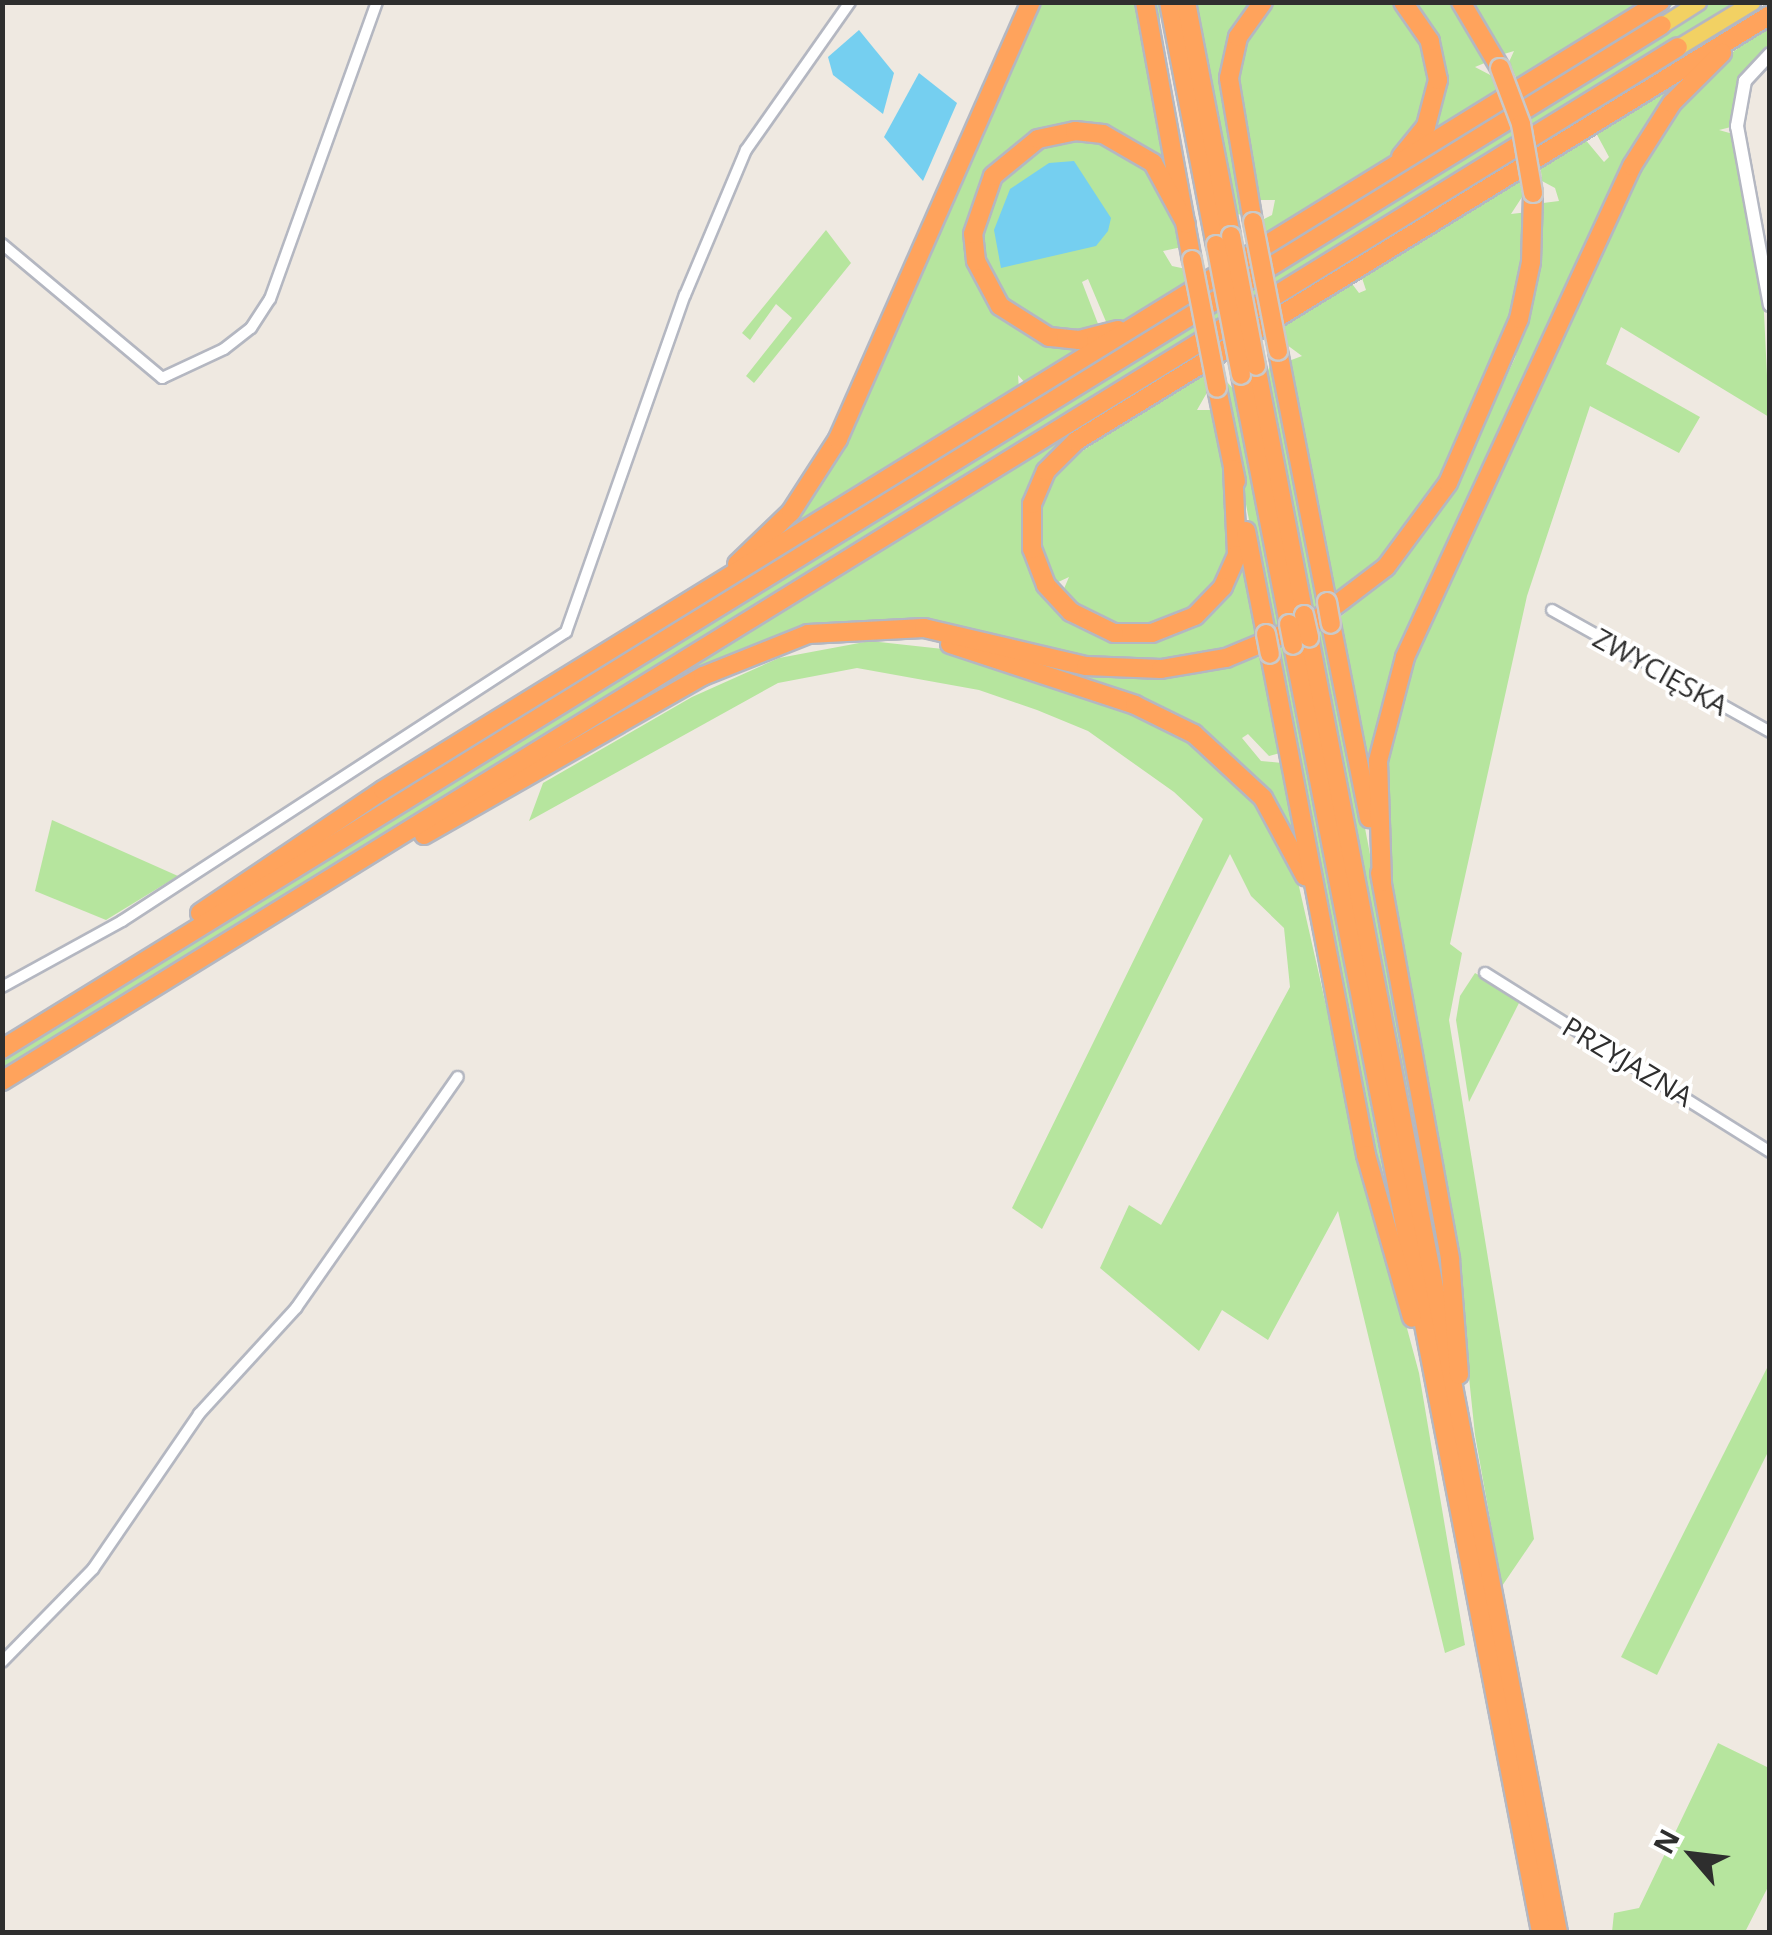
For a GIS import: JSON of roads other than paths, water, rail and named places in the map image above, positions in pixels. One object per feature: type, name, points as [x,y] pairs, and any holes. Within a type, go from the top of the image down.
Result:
[{"type":"highway","points":[[684,605],[775,529],[827,459],[1031,2]]},
{"type":"highway","points":[[1144,2],[1376,1197],[1437,1394]]},
{"type":"highway","points":[[1169,2],[1223,241],[1558,1932]]},
{"type":"highway","points":[[1186,2],[1223,241]]},
{"type":"highway","points":[[1262,2],[1238,37],[1229,78],[1450,1260],[1461,1430]]},
{"type":"highway","points":[[1365,187],[1416,140],[1436,96],[1430,41],[1403,2]]},
{"type":"highway","points":[[303,896],[342,882],[703,676],[773,643],[814,633],[924,628],[1067,663],[1143,670],[1226,658],[1315,621],[1394,558],[1448,483],[1519,319],[1532,248],[1533,193],[1521,124],[1500,68],[1460,2]]},
{"type":"highway","points":[[112,980],[310,836],[1660,2]]},
{"type":"highway","points":[[1233,469],[1237,555],[1223,586],[1195,616],[1152,634],[1114,632],[1070,612],[1046,585],[1032,549],[1032,504],[1046,472],[1076,441],[1769,15]]},
{"type":"highway","points":[[1382,882],[1378,761],[1405,657],[1640,152],[1691,82],[1769,15]]},
{"type":"highway","points":[[2,1049],[1662,24]]},
{"type":"highway","points":[[2,1080],[1678,47]]},
{"type":"highway","points":[[1160,313],[1080,340],[1028,329],[1000,306],[976,262],[980,203],[1000,167],[1028,144],[1082,131],[1124,141],[1144,154],[1168,182],[1186,224]]},
{"type":"highway","points":[[814,633],[944,642],[1135,704],[1182,727],[1224,756],[1270,808],[1300,862],[1325,938]]},
{"type":"highway","points":[[1301,641],[1437,1394],[1540,1932]]},
{"type":"main road","points":[[1662,24],[1698,2]]},
{"type":"main road","points":[[1678,47],[1752,2]]},
{"type":"street","points":[[2,244],[162,378],[224,349],[251,328],[270,299],[378,2]]},
{"type":"street","points":[[2,987],[122,920],[566,632],[685,295],[746,150],[850,2]]},
{"type":"street","points":[[1765,57],[1741,91],[1738,126],[1770,305]]},
{"type":"street","name":"ZWYCIĘSKA","points":[[1552,610],[1770,732]]},
{"type":"street","name":"PRZYJAZNA","points":[[1485,973],[1770,1152]]},
{"type":"street","points":[[2,1662],[93,1570],[200,1414],[296,1308],[458,1078]]},
{"type":"water","points":[[859,30],[894,73],[883,114],[833,75],[828,57]]},
{"type":"water","points":[[919,73],[957,103],[923,181],[884,137]]},
{"type":"water","points":[[1074,161],[1111,218],[1108,231],[1096,246],[1001,268],[994,230],[1010,189],[1049,163]]}]
